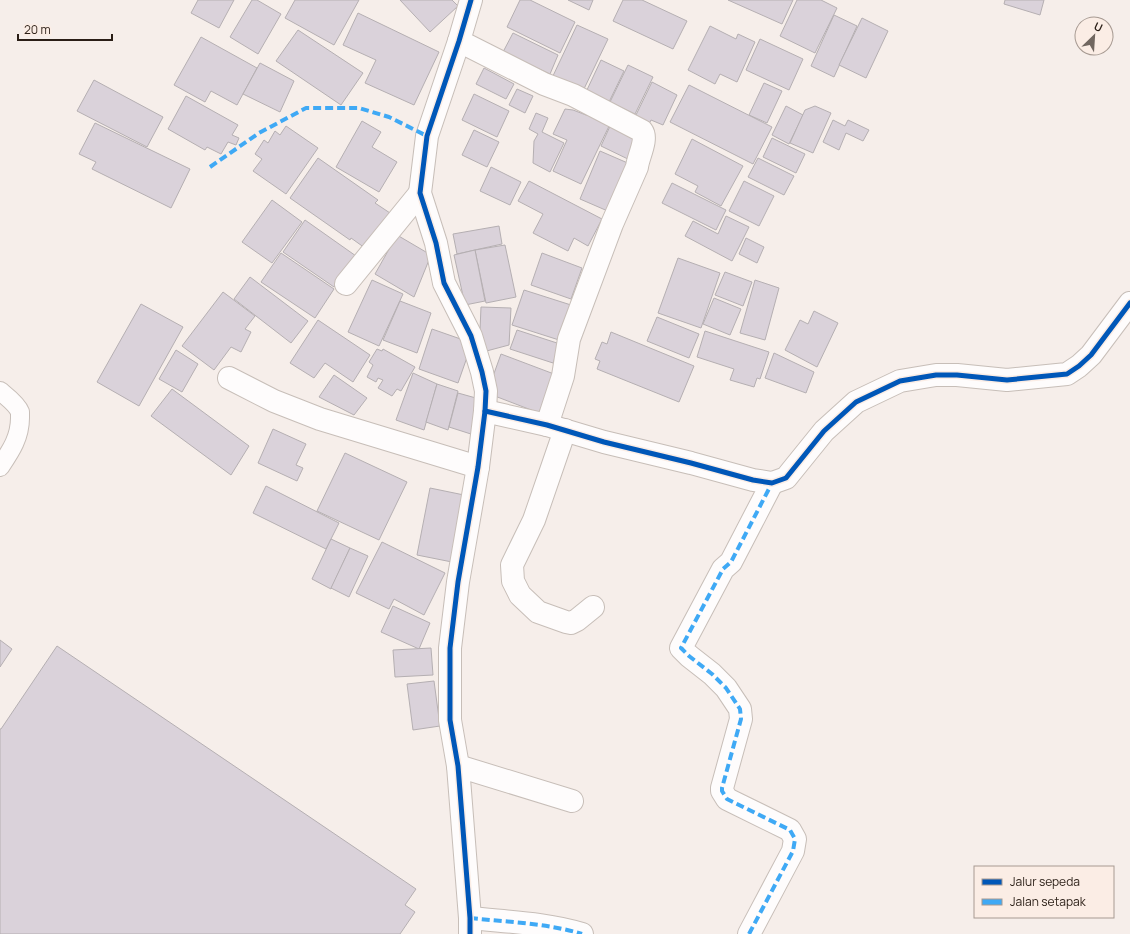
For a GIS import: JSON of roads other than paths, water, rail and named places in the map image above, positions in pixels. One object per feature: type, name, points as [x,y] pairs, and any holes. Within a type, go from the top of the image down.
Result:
[{"type":"street","points":[[471,0],[459,42],[427,136],[420,193],[436,243],[444,283],[471,336],[486,391],[486,411],[458,582],[450,648],[450,720],[458,766],[470,926],[537,925],[569,930],[582,934]]},
{"type":"street","points":[[459,42],[544,84],[573,95],[642,131],[644,134],[644,140],[637,160],[637,167],[612,224],[569,339],[562,376],[556,428],[534,520],[512,565],[513,581],[520,596],[538,612],[571,623],[593,607]]},
{"type":"street","points":[[346,284],[420,193]]},
{"type":"street","points":[[486,411],[753,480],[772,483],[786,478],[824,431],[856,402],[900,381],[936,375],[957,375],[1007,380],[1067,374],[1091,355],[1130,303]]},
{"type":"street","points":[[229,378],[274,402],[320,419],[478,467]]},
{"type":"street","points":[[749,934],[793,851],[795,839],[790,830],[725,797],[722,788],[741,720],[740,709],[726,688],[681,648],[723,569],[730,562],[772,483]]},
{"type":"street","points":[[458,766],[572,801]]},
{"type":"lane","points":[[0,391],[12,401],[20,412],[20,421],[15,445],[0,467]]}]
